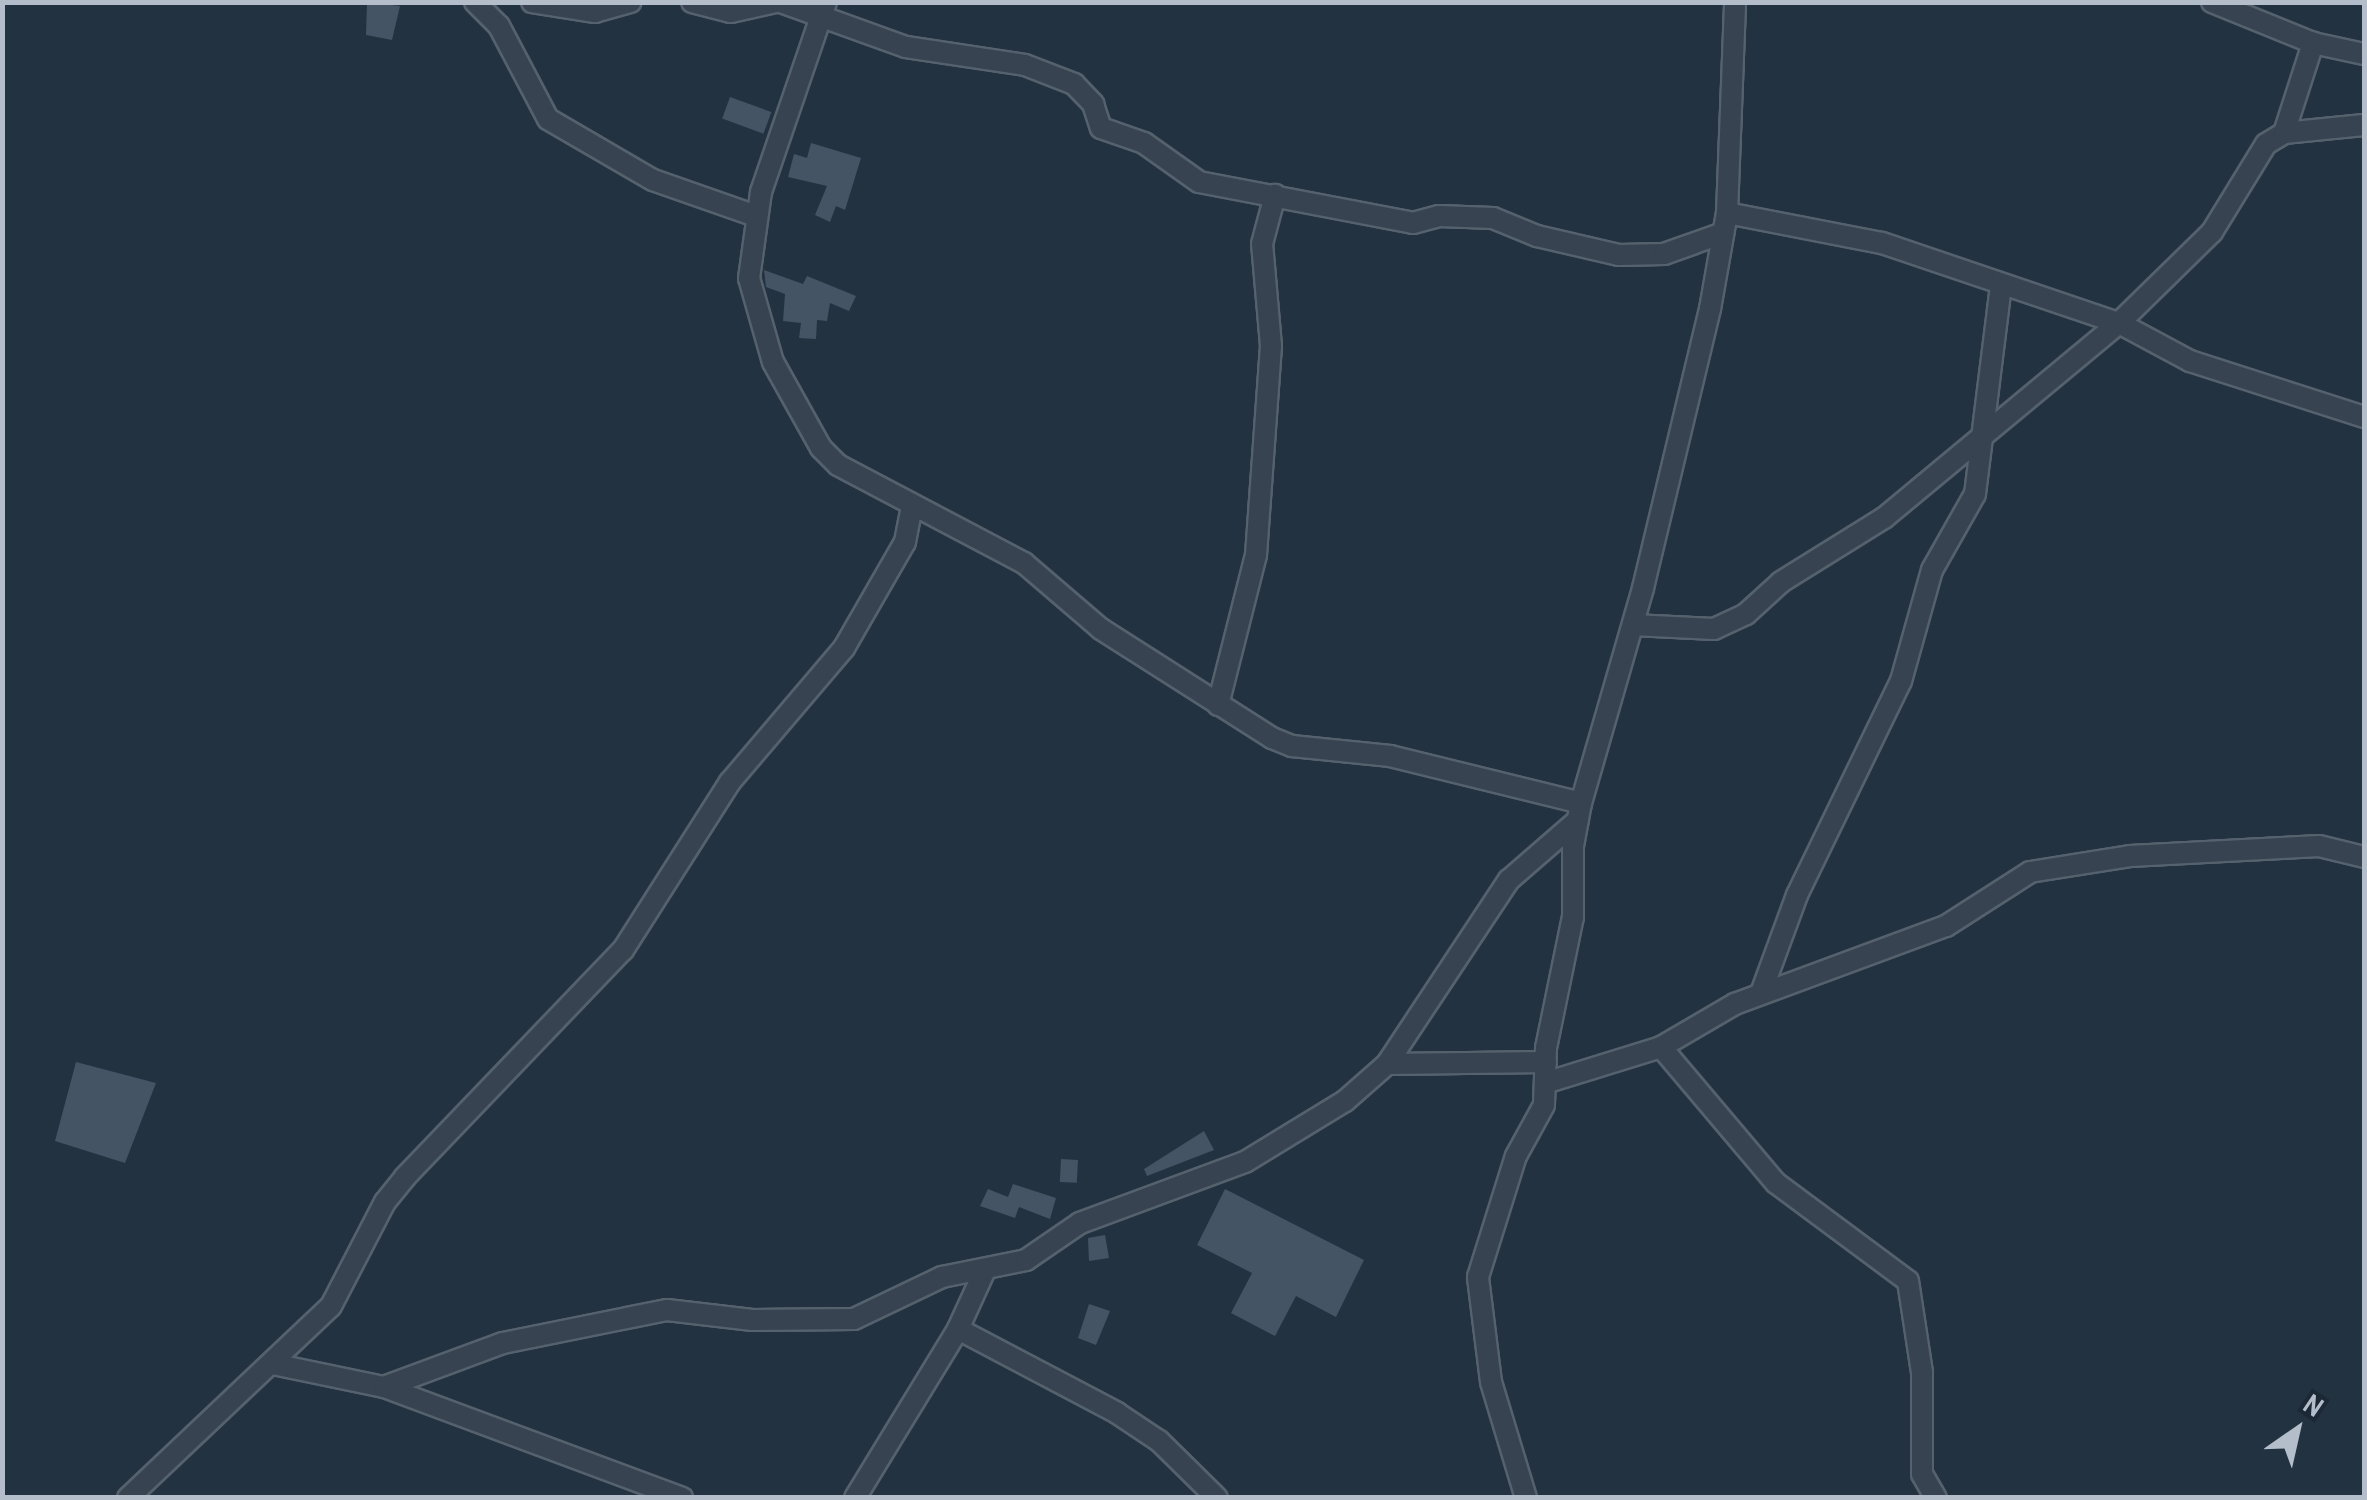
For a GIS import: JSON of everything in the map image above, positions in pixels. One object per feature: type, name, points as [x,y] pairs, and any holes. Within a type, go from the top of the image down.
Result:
[{"type":"street","points":[[476,2],[499,26],[548,119],[653,180],[756,216]]},
{"type":"street","points":[[532,2],[595,12],[631,2]]},
{"type":"street","points":[[692,2],[731,12],[779,2],[823,8],[906,46],[1050,74],[1084,91],[1101,128],[1153,148],[1186,178],[1413,223],[1439,216],[1493,218],[1537,236],[1619,255],[1664,254],[1725,223],[1882,244],[2119,323],[2190,361],[2364,417]]},
{"type":"street","points":[[1526,1498],[1491,1382],[1478,1320],[1478,1278],[1516,1156],[1544,1105],[1546,1072],[1573,917],[1580,812],[1632,626],[1725,223],[1735,2]]},
{"type":"street","points":[[2212,2],[2313,42],[2364,54]]},
{"type":"street","points":[[823,8],[756,216],[749,278],[754,313],[791,402],[838,465],[1024,562],[1101,630],[1218,705],[1292,746],[1390,756],[1580,812]]},
{"type":"street","points":[[1632,626],[1714,629],[1746,614],[1781,582],[1884,518],[1978,434],[2119,323],[2212,232],[2256,157],[2284,133],[2313,42]]},
{"type":"street","points":[[2284,133],[2364,125]]},
{"type":"street","points":[[1218,705],[1256,555],[1271,346],[1262,244],[1275,195]]},
{"type":"street","points":[[1761,993],[1797,895],[1902,681],[1932,570],[1975,494],[1978,434],[2001,285]]},
{"type":"street","points":[[128,1498],[330,1306],[385,1202],[405,1177],[623,950],[730,782],[844,648],[904,542],[912,505]]},
{"type":"street","points":[[384,1387],[502,1343],[667,1310],[752,1320],[854,1319],[942,1277],[1026,1260],[1080,1223],[1245,1162],[1345,1101],[1387,1064],[1509,880],[1580,812]]},
{"type":"street","points":[[1387,1064],[1546,1072],[1661,1047],[1761,993],[1946,926],[2030,872],[2060,865],[2319,846],[2364,857]]},
{"type":"street","points":[[1661,1047],[1776,1183],[1908,1281],[1921,1356],[1922,1474],[1936,1498]]},
{"type":"street","points":[[855,1498],[958,1328],[985,1270]]},
{"type":"street","points":[[958,1328],[1131,1422],[1204,1478],[1217,1498]]},
{"type":"street","points":[[273,1364],[384,1387],[682,1498]]},
{"type":"building","points":[[367,2],[400,6],[392,40],[366,35]]},
{"type":"building","points":[[730,97],[771,112],[763,134],[722,119]]},
{"type":"building","points":[[811,143],[861,158],[845,210],[836,206],[830,222],[815,215],[827,186],[788,177],[794,154],[807,158]]},
{"type":"building","points":[[764,270],[803,284],[807,276],[856,296],[849,311],[830,303],[827,321],[817,320],[816,339],[799,338],[801,323],[783,321],[785,294],[766,287]]},
{"type":"building","points":[[76,1062],[156,1083],[125,1163],[55,1141]]},
{"type":"building","points":[[1204,1131],[1214,1150],[1147,1176],[1144,1169]]},
{"type":"building","points":[[1061,1159],[1078,1160],[1077,1183],[1060,1182]]},
{"type":"building","points":[[1013,1184],[1056,1198],[1050,1219],[1019,1207],[1015,1218],[980,1206],[988,1189],[1008,1197]]},
{"type":"building","points":[[1225,1189],[1364,1260],[1336,1317],[1296,1296],[1275,1336],[1231,1313],[1252,1273],[1197,1245]]},
{"type":"building","points":[[1105,1235],[1109,1258],[1089,1261],[1088,1238]]},
{"type":"building","points":[[1089,1304],[1110,1311],[1096,1345],[1078,1338]]}]
